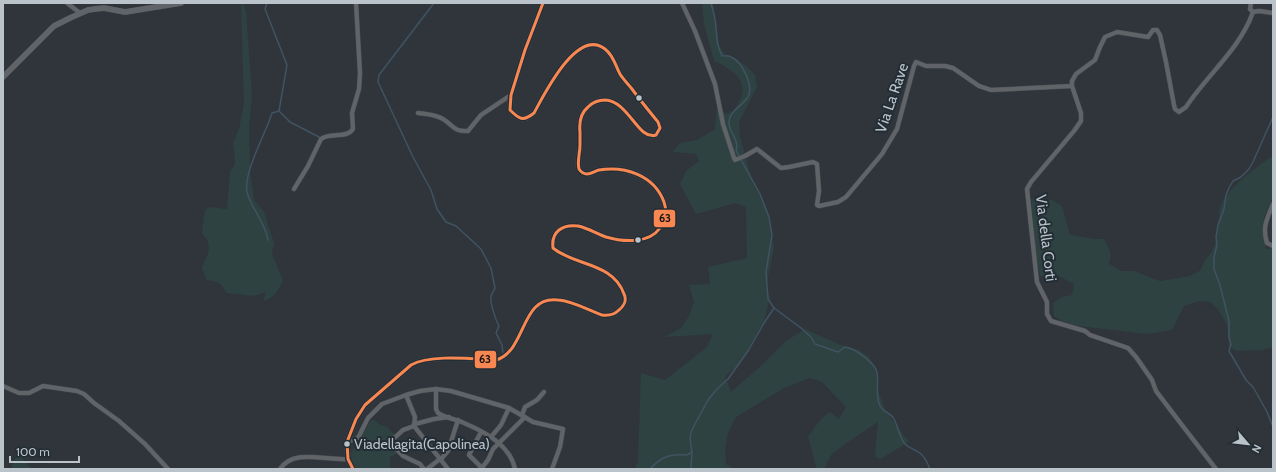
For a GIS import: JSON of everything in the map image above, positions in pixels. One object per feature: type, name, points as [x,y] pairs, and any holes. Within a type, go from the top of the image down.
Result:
[{"type":"street","points":[[67,3],[80,13]]},
{"type":"street","points":[[3,77],[54,26],[80,13],[88,10],[104,8],[125,12],[181,3]]},
{"type":"street","points":[[294,189],[308,166],[319,141],[324,136],[349,133],[353,129],[352,108],[357,98],[360,81],[356,3]]},
{"type":"street","points":[[353,469],[348,459],[347,442],[356,419],[366,405],[417,361],[430,359],[496,360],[503,358],[516,342],[531,312],[543,301],[559,300],[602,315],[612,315],[625,303],[621,285],[611,275],[583,261],[558,252],[553,248],[552,241],[557,231],[564,227],[580,227],[607,237],[629,240],[648,238],[656,234],[662,227],[665,218],[665,204],[660,193],[653,184],[644,177],[635,173],[617,169],[598,170],[588,174],[583,173],[579,169],[579,124],[586,108],[592,103],[601,100],[609,100],[617,103],[644,133],[653,136],[659,131],[658,122],[620,74],[615,60],[603,47],[596,44],[587,45],[572,55],[552,82],[534,114],[530,117],[525,119],[520,118],[510,110],[511,95],[525,50],[543,3]]},
{"type":"street","name":"Via La Rave","points":[[682,3],[696,31],[715,84],[727,137],[734,158],[737,159],[757,149],[781,168],[788,168],[813,162],[816,163],[819,174],[817,205],[820,206],[838,202],[846,197],[882,154],[897,129],[916,62],[926,66],[945,66],[953,68],[979,86],[991,90],[1072,86]]},
{"type":"street","points":[[1251,3],[1250,9],[1253,12]]},
{"type":"street","points":[[1253,12],[1259,11],[1273,13]]},
{"type":"street","points":[[1072,86],[1072,81],[1076,74],[1096,60],[1105,37],[1117,32],[1148,37],[1151,32],[1156,30],[1160,35],[1174,105],[1177,111],[1181,111],[1233,49],[1253,12]]},
{"type":"street","name":"Via della Corti","points":[[1072,86],[1081,113],[1081,119],[1074,131],[1031,182],[1027,189],[1037,282],[1047,302],[1048,318],[1051,321],[1128,348],[1152,380],[1156,390],[1185,430],[1216,469]]},
{"type":"street","points":[[418,113],[430,114],[443,120],[455,130],[462,132],[468,131],[481,115],[511,95]]},
{"type":"street","points":[[1273,204],[1266,220],[1264,233],[1267,243],[1273,246]]},
{"type":"street","points":[[3,386],[19,393],[29,393],[43,386],[77,391],[84,394],[119,421],[145,444],[168,469]]},
{"type":"street","points":[[347,442],[358,438],[368,418],[382,404],[406,394],[436,389],[451,391],[509,408],[533,422],[563,429],[560,447],[552,469]]},
{"type":"street","points":[[436,389],[436,409],[440,414],[458,420],[499,442],[511,457],[515,469]]},
{"type":"street","points":[[481,432],[469,455],[484,468],[499,442],[524,416],[525,407],[537,400],[544,392]]},
{"type":"street","points":[[406,394],[415,417],[415,425],[448,469]]},
{"type":"street","points":[[491,437],[501,425],[509,408]]},
{"type":"street","points":[[424,469],[420,464],[403,456],[390,442],[403,430],[415,425],[449,417]]},
{"type":"street","points":[[427,469],[441,460],[448,451],[458,420]]},
{"type":"street","points":[[280,469],[289,460],[300,458],[311,457],[338,460],[348,459]]},
{"type":"shaded area","points":[[241,3],[243,3],[246,12],[252,96],[249,126],[250,172],[254,200],[264,212],[274,243],[272,254],[283,280],[276,294],[263,301],[266,292],[254,296],[227,293],[219,284],[214,281],[207,280],[202,268],[209,250],[208,242],[202,233],[205,210],[209,207],[227,209],[230,172],[235,164],[233,143],[239,129],[244,103]]},
{"type":"shaded area","points":[[702,3],[713,3],[719,45],[725,54],[745,65],[755,75],[757,87],[739,122],[740,137],[753,183],[767,209],[774,248],[766,287],[770,297],[764,321],[740,364],[725,376],[731,392],[763,364],[786,341],[805,329],[838,344],[859,350],[869,357],[876,371],[878,391],[886,412],[909,442],[880,459],[875,456],[878,422],[831,455],[824,469],[817,469],[808,437],[820,420],[830,412],[839,419],[846,407],[822,382],[810,378],[784,388],[736,417],[728,433],[725,449],[726,464],[734,469],[635,469],[638,461],[641,373],[665,380],[707,347],[713,334],[665,337],[681,328],[689,316],[694,302],[689,285],[710,284],[708,267],[747,258],[746,207],[735,203],[696,214],[680,184],[686,171],[699,161],[696,154],[673,152],[680,143],[697,140],[715,129],[717,106],[726,114],[734,111],[742,94],[741,82],[738,77],[730,69],[714,61],[704,24]]},
{"type":"shaded area","points":[[1270,158],[1273,158],[1273,196],[1264,218],[1263,233],[1266,249],[1273,248],[1273,347],[1263,350],[1236,351],[1229,345],[1227,325],[1218,309],[1210,302],[1199,301],[1184,306],[1172,330],[1147,334],[1078,326],[1062,321],[1054,316],[1053,303],[1062,297],[1072,295],[1074,284],[1055,274],[1047,277],[1040,276],[1035,245],[1031,199],[1052,200],[1062,206],[1070,235],[1104,239],[1111,254],[1109,264],[1122,271],[1134,271],[1160,281],[1190,276],[1201,270],[1203,264],[1213,249],[1222,202],[1241,180]]},
{"type":"shaded area","points":[[372,419],[387,427],[395,435],[388,442],[397,454],[390,457],[391,469],[355,469],[350,461],[351,453]]},
{"type":"shaded area","points":[[19,455],[32,469],[11,468],[15,459]]},
{"type":"waterway","points":[[267,3],[265,9],[287,65],[279,111]]},
{"type":"waterway","points":[[434,3],[379,75],[378,82],[413,157],[431,190],[437,209],[446,222],[456,226],[481,249],[491,268],[495,288],[491,296],[491,303],[499,326],[496,333],[502,345],[503,354]]},
{"type":"waterway","points":[[711,3],[716,22],[718,46],[722,56],[730,56],[735,59],[746,74],[748,81],[748,97],[734,111],[730,117],[729,125],[736,142],[736,150],[760,194],[769,217],[772,235],[766,272],[768,299],[774,308],[801,328],[811,337],[815,344],[838,352],[845,347],[849,348],[859,353],[873,365],[877,373],[878,398],[880,406],[894,419],[901,438],[905,444],[922,455],[930,469]]},
{"type":"waterway","points":[[279,111],[290,122],[319,137]]},
{"type":"waterway","points":[[268,240],[264,227],[249,198],[247,184],[248,174],[272,113],[279,111]]},
{"type":"waterway","points":[[1273,117],[1249,169],[1241,177],[1233,181],[1226,195],[1224,209],[1218,225],[1216,237],[1217,245],[1214,257],[1214,269],[1220,285],[1229,321],[1229,338],[1231,344],[1229,351],[1246,380],[1253,387],[1267,412],[1273,427]]},
{"type":"waterway","points":[[691,469],[692,452],[690,439],[691,432],[695,424],[708,400],[728,379],[748,351],[774,308]]},
{"type":"waterway","points":[[650,469],[662,459],[676,455],[687,455],[692,452]]},
{"type":"transit line","name":"63","points":[[353,469],[348,459],[347,442],[356,419],[365,405],[411,365],[429,359],[440,358],[496,360],[506,355],[519,336],[530,314],[537,306],[546,301],[558,300],[569,302],[602,315],[613,314],[622,307],[625,301],[625,296],[619,284],[611,276],[602,270],[562,254],[553,248],[554,238],[559,230],[567,226],[578,226],[606,237],[628,241],[649,237],[655,233],[664,222],[666,212],[664,202],[653,185],[638,174],[628,171],[609,169],[584,174],[579,169],[578,163],[581,118],[590,105],[598,101],[605,100],[613,102],[621,107],[644,132],[650,135],[656,135],[660,128],[658,122],[621,76],[612,58],[605,49],[594,45],[584,47],[573,55],[553,79],[534,113],[527,118],[516,116],[510,110],[511,95],[525,50],[543,3]]},
{"type":"place","name":"Viadellagita(Capolinea)","points":[[347,444]]}]
